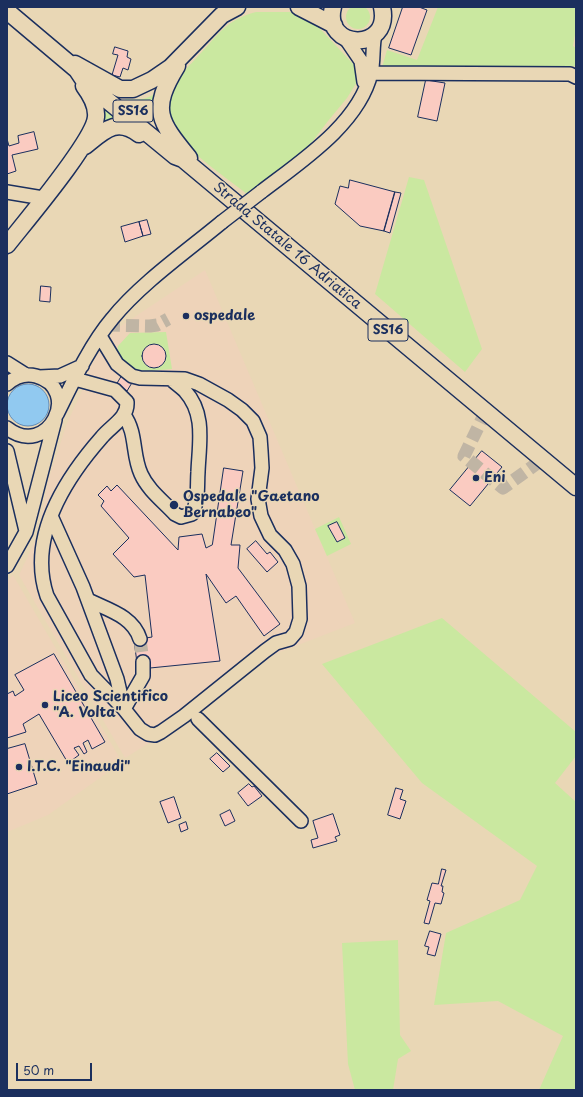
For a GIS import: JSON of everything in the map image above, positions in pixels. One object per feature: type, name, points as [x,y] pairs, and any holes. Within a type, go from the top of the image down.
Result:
[{"type":"main road","points":[[63,57],[111,84],[126,89],[133,88],[152,80],[182,58],[222,15],[237,7]]},
{"type":"main road","points":[[299,7],[334,25]]},
{"type":"main road","points":[[333,7],[332,17],[337,30],[346,38],[361,41],[375,34],[383,21],[384,9]]},
{"type":"main road","name":"Strada Statale 16 Adriatica","points":[[7,11],[63,57],[77,70],[85,82],[175,156],[183,159],[576,487]]},
{"type":"main road","points":[[7,245],[80,150],[95,123],[95,107],[90,94],[63,57]]},
{"type":"main road","points":[[182,58],[164,87],[161,100],[161,113],[171,135],[202,175]]},
{"type":"main road","points":[[80,150],[109,128],[127,127],[175,160],[202,175]]},
{"type":"street","points":[[7,428],[16,433],[30,436],[44,431],[56,417],[82,366],[100,336],[112,319],[131,299],[167,266],[322,144],[345,121],[363,93],[371,73],[372,50],[375,34]]},
{"type":"street","points":[[346,38],[357,54],[364,69],[363,93]]},
{"type":"street","points":[[371,73],[570,74],[576,77]]},
{"type":"street","points":[[7,192],[43,198]]},
{"type":"street","points":[[75,379],[115,390],[127,402],[128,409],[124,415],[108,429],[83,458],[60,494],[46,529],[41,571],[47,596],[88,670],[124,709],[140,729],[148,734],[155,735],[189,712],[260,654],[276,644],[290,639],[296,632],[300,619],[299,586],[293,564],[285,550],[270,535],[261,516],[258,498],[262,451],[260,436],[253,421],[242,410],[228,400],[199,384],[185,379],[140,378],[132,376],[117,364],[100,336]]},
{"type":"street","points":[[7,363],[26,375]]},
{"type":"street","points":[[7,384],[18,377],[26,375],[39,377],[60,376],[82,366]]},
{"type":"street","points":[[7,566],[11,552],[26,532],[56,417],[58,405],[56,392],[50,385],[39,377]]},
{"type":"street","points":[[124,415],[130,422],[138,464],[147,485],[175,514],[181,516],[192,514],[195,508],[198,485],[200,440],[199,422],[192,401],[185,391],[171,379]]},
{"type":"street","points":[[7,451],[26,532]]},
{"type":"street","points":[[51,516],[88,600],[117,678],[124,709]]},
{"type":"street","points":[[88,600],[124,617],[137,629],[140,639]]},
{"type":"street","points":[[124,709],[143,676],[143,662]]},
{"type":"street","points":[[198,719],[301,821]]},
{"type":"shaded area","name":"Ospedale \"Gaetano Bernabeo\"","points":[[205,270],[355,623],[267,657],[199,712],[125,758],[19,575],[38,535],[48,481],[67,423],[83,389],[88,371],[102,347],[115,330]]},
{"type":"shaded area","points":[[13,575],[122,762],[48,815],[7,832],[7,581]]},
{"type":"green space","points":[[358,5],[366,9],[370,17],[366,25],[358,29],[350,25],[346,17],[350,9]]},
{"type":"green space","points":[[438,7],[576,7],[576,29],[573,46],[576,48],[576,66],[521,71],[381,71],[387,50],[417,60]]},
{"type":"green space","points":[[256,12],[290,12],[310,18],[355,66],[357,82],[347,98],[312,142],[293,160],[247,194],[219,173],[189,148],[182,140],[173,127],[169,103],[171,91],[176,82],[218,34],[237,19]]},
{"type":"green space","points":[[157,92],[161,127],[125,99],[142,99],[150,97]]},
{"type":"green space","points":[[103,106],[126,124],[100,129]]},
{"type":"green space","points":[[409,177],[424,180],[482,349],[465,372],[375,294]]},
{"type":"green space","points":[[166,332],[172,369],[148,371],[135,370],[125,365],[117,352],[118,346],[130,333]]},
{"type":"green space","points":[[339,517],[351,544],[327,556],[315,529]]},
{"type":"green space","points":[[442,618],[576,732],[576,756],[555,783],[576,802],[576,1090],[539,1090],[563,1036],[498,1001],[434,1005],[446,933],[520,900],[537,866],[422,783],[322,664]]},
{"type":"green space","points":[[398,940],[400,1035],[411,1051],[398,1059],[393,1090],[355,1090],[348,1064],[342,943]]},
{"type":"water","points":[[24,384],[32,384],[43,390],[49,401],[49,409],[43,420],[32,426],[24,426],[13,420],[7,409],[7,401],[13,390]]},
{"type":"building","points":[[403,7],[419,7],[427,10],[411,55],[389,48]]},
{"type":"building","points":[[115,47],[128,51],[127,57],[131,59],[128,70],[123,68],[120,77],[112,75],[118,55],[113,54]]},
{"type":"building","points":[[426,80],[445,83],[437,121],[418,117]]},
{"type":"building","points":[[34,132],[38,149],[12,155],[16,171],[7,174],[7,139],[9,146],[19,143],[18,136]]},
{"type":"building","points":[[350,180],[395,192],[384,231],[360,226],[335,204],[340,186],[348,188]]},
{"type":"building","points":[[395,192],[401,193],[390,233],[384,231]]},
{"type":"building","points":[[147,220],[151,234],[143,236],[139,222]]},
{"type":"building","points":[[139,222],[143,236],[125,242],[121,227]]},
{"type":"building","points":[[41,286],[51,287],[50,302],[40,301]]},
{"type":"building","points":[[154,344],[159,345],[165,351],[165,361],[159,367],[154,368],[149,367],[143,361],[142,356],[143,351],[149,345]]},
{"type":"building","points":[[123,374],[133,381],[127,391],[117,384]]},
{"type":"building","name":"Eni","points":[[482,451],[502,467],[470,506],[450,490]]},
{"type":"building","points":[[224,468],[243,471],[231,545],[240,545],[238,568],[280,624],[264,636],[236,596],[226,603],[206,574],[220,661],[150,668],[149,661],[137,663],[134,640],[152,637],[145,575],[134,577],[113,554],[129,538],[101,506],[104,501],[98,495],[107,486],[111,491],[117,485],[178,550],[179,537],[202,534],[206,548],[212,545]]},
{"type":"building","points":[[337,522],[345,538],[337,542],[328,526]]},
{"type":"building","points":[[256,541],[267,554],[270,552],[278,562],[267,572],[247,549]]},
{"type":"building","name":"Liceo Scientifico \"A. Volta\"","points":[[54,654],[105,742],[92,749],[88,740],[83,743],[87,752],[84,754],[79,746],[74,748],[79,755],[68,763],[39,714],[23,724],[26,732],[7,738],[7,694],[13,691],[15,696],[24,690],[15,675]]},
{"type":"building","name":"I.T.C. \"Einaudi\"","points":[[25,744],[37,784],[7,794],[7,749]]},
{"type":"building","points":[[217,753],[230,766],[223,772],[210,759]]},
{"type":"building","points":[[249,784],[252,787],[254,786],[262,796],[248,806],[238,793]]},
{"type":"building","points":[[396,788],[403,790],[400,799],[406,801],[400,819],[388,815]]},
{"type":"building","points":[[174,797],[181,818],[168,823],[160,802]]},
{"type":"building","points":[[230,810],[235,821],[225,826],[220,815]]},
{"type":"building","points":[[333,814],[340,835],[335,837],[337,841],[313,848],[311,840],[318,838],[313,821]]},
{"type":"building","points":[[186,822],[188,829],[181,832],[179,825]]},
{"type":"building","points":[[442,869],[446,870],[441,886],[443,886],[442,892],[444,893],[441,904],[435,903],[429,924],[424,923],[430,901],[427,900],[432,883],[438,884]]},
{"type":"building","points":[[430,931],[441,934],[435,956],[427,954],[429,947],[425,946]]},
{"type":"tunnel","points":[[107,325],[150,326],[157,325],[168,319]]},
{"type":"tunnel","points":[[486,411],[464,456],[503,488],[543,459]]},
{"type":"tunnel","points":[[140,639],[143,662]]},
{"type":"place","name":"ospedale","points":[[186,316]]},
{"type":"place","name":"Eni","points":[[476,478]]},
{"type":"place","name":"Ospedale \"Gaetano Bernabeo\"","points":[[174,505]]},
{"type":"place","name":"Liceo Scientifico \"A. Volta\"","points":[[45,705]]},
{"type":"place","name":"I.T.C. \"Einaudi\"","points":[[19,767]]}]
